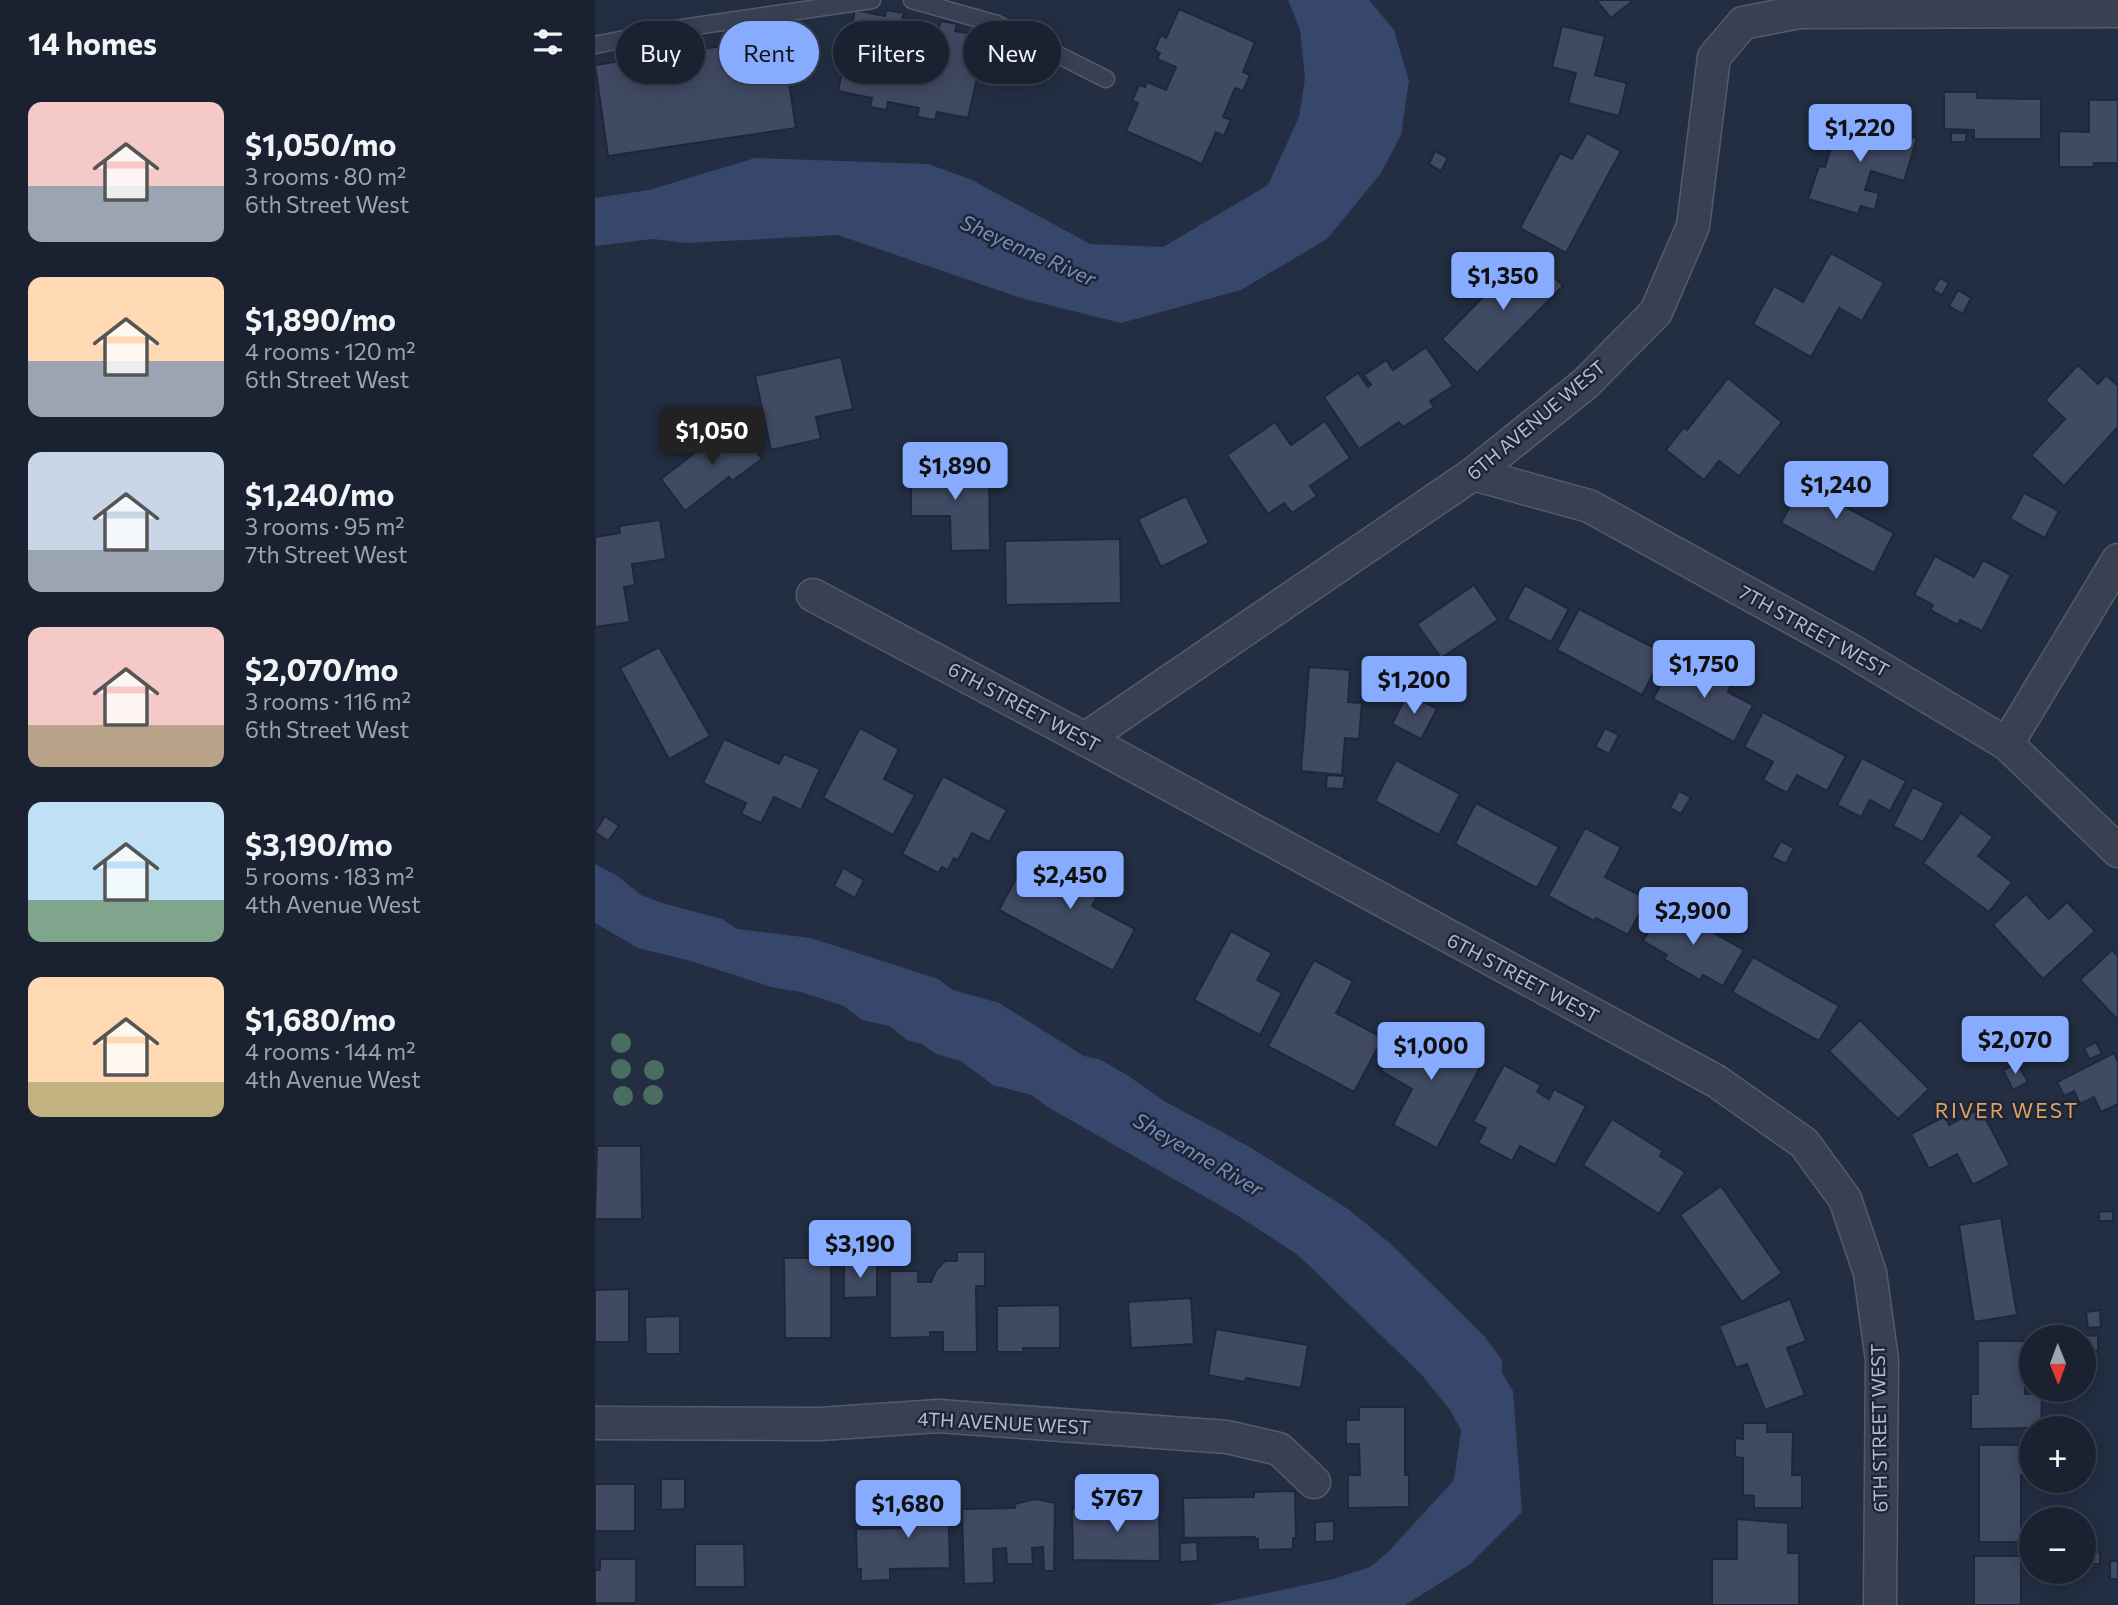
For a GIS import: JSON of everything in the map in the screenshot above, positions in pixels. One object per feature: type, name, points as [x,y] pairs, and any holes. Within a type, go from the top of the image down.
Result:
[{"type":"street","name":"6TH AVENUE WEST","points":[[1085,739],[1473,474],[1586,383],[1656,312],[1693,226],[1714,57],[1743,23],[1799,12],[2100,7]]},
{"type":"street","name":"7TH STREET WEST","points":[[1473,474],[1589,506],[1845,647],[2007,744],[2118,851]]},
{"type":"street","points":[[2007,744],[2118,560]]},
{"type":"street","name":"6TH STREET WEST","points":[[813,595],[1085,739],[1716,1081],[1804,1143],[1845,1199],[1870,1273],[1882,1360],[1880,1605]]},
{"type":"street","name":"4TH AVENUE WEST","points":[[595,1423],[820,1424],[938,1416],[1227,1437],[1279,1449],[1314,1482]]},
{"type":"lane","points":[[595,45],[675,29],[872,0]]},
{"type":"lane","points":[[912,0],[997,24],[1106,79]]},
{"type":"water","name":"Sheyenne River","points":[[1288,0],[1369,0],[1394,30],[1409,81],[1401,135],[1381,173],[1327,239],[1241,290],[1121,323],[1021,298],[838,235],[687,243],[653,239],[595,246],[595,198],[649,190],[755,158],[928,164],[972,180],[1090,244],[1163,247],[1268,185],[1299,117],[1305,78],[1300,30]]},
{"type":"water","name":"Sheyenne River","points":[[595,864],[616,875],[641,895],[722,919],[737,929],[811,938],[938,979],[953,990],[999,1003],[1084,1056],[1099,1059],[1164,1101],[1248,1146],[1348,1209],[1391,1244],[1484,1336],[1502,1360],[1502,1373],[1513,1391],[1522,1512],[1469,1565],[1405,1605],[1211,1605],[1333,1579],[1370,1567],[1388,1552],[1454,1480],[1461,1430],[1450,1410],[1421,1374],[1298,1255],[1235,1214],[1046,1106],[1032,1095],[993,1085],[961,1061],[936,1054],[922,1044],[907,1040],[890,1026],[862,1020],[844,1006],[638,948],[595,923]]},
{"type":"building","points":[[1596,0],[1634,0],[1611,18]]},
{"type":"building","points":[[1179,9],[1255,42],[1243,72],[1250,75],[1243,91],[1235,88],[1223,117],[1231,120],[1224,136],[1216,132],[1202,164],[1126,131],[1138,103],[1132,101],[1139,85],[1145,87],[1147,82],[1166,90],[1176,67],[1157,59],[1160,53],[1154,50],[1161,35],[1166,38]]},
{"type":"building","points":[[855,10],[885,16],[886,10],[904,13],[902,20],[908,21],[853,21]]},
{"type":"building","points":[[949,22],[957,24],[955,31],[963,33],[963,84],[976,84],[968,118],[937,112],[935,120],[917,117],[919,108],[888,102],[887,110],[870,107],[872,98],[838,91],[839,84],[949,84]]},
{"type":"building","points":[[1562,26],[1605,36],[1595,75],[1627,83],[1619,116],[1568,103],[1576,73],[1552,67]]},
{"type":"building","points":[[719,46],[719,84],[789,84],[796,128],[608,156],[595,65],[616,62],[616,84],[705,84],[705,49]]},
{"type":"building","points":[[1944,92],[1977,92],[1977,98],[2041,99],[2041,139],[1974,139],[1974,130],[1944,129]]},
{"type":"building","points":[[2089,100],[2118,100],[2118,163],[2094,163],[2093,167],[2059,167],[2059,131],[2089,132]]},
{"type":"building","points":[[1841,115],[1917,138],[1904,181],[1871,171],[1865,190],[1879,193],[1875,210],[1861,206],[1858,214],[1808,199],[1819,166],[1825,167]]},
{"type":"building","points":[[1587,133],[1621,151],[1566,253],[1520,228],[1560,153],[1572,159]]},
{"type":"building","points":[[1951,133],[1966,133],[1966,142],[1951,142]]},
{"type":"building","points":[[1435,151],[1448,158],[1441,171],[1429,164]]},
{"type":"building","points":[[1528,251],[1563,286],[1477,373],[1442,339]]},
{"type":"building","points":[[1831,253],[1884,283],[1862,321],[1839,308],[1811,357],[1753,324],[1774,286],[1803,302]]},
{"type":"building","points":[[1940,278],[1949,283],[1942,295],[1933,290]]},
{"type":"building","points":[[1958,290],[1971,298],[1963,314],[1949,306]]},
{"type":"building","points":[[1426,347],[1453,386],[1430,401],[1434,407],[1403,427],[1399,422],[1359,449],[1324,397],[1358,373],[1368,387],[1371,385],[1364,375],[1386,360],[1393,370]]},
{"type":"building","points":[[841,357],[853,409],[816,417],[821,439],[771,450],[755,376]]},
{"type":"building","points":[[2078,365],[2098,384],[2106,375],[2118,386],[2118,427],[2064,486],[2031,455],[2065,419],[2045,400]]},
{"type":"building","points":[[1728,378],[1782,422],[1739,476],[1719,461],[1704,480],[1666,450],[1684,427],[1687,430]]},
{"type":"building","points":[[1325,421],[1350,458],[1310,486],[1317,496],[1292,513],[1284,503],[1268,514],[1227,455],[1275,422],[1291,445]]},
{"type":"building","points":[[734,422],[762,459],[732,481],[729,477],[685,511],[661,479]]},
{"type":"building","points":[[1813,464],[1851,484],[1840,504],[1894,533],[1874,573],[1781,523]]},
{"type":"building","points":[[989,465],[990,550],[951,551],[950,516],[911,516],[911,466]]},
{"type":"building","points":[[2024,493],[2059,511],[2045,538],[2010,519]]},
{"type":"building","points":[[1186,496],[1209,543],[1161,567],[1138,519]]},
{"type":"building","points":[[660,520],[666,559],[632,564],[635,585],[624,587],[630,622],[595,627],[595,537],[620,533],[619,526]]},
{"type":"building","points":[[1120,539],[1121,603],[1006,605],[1005,541]]},
{"type":"building","points":[[1935,556],[1974,577],[1983,560],[2011,575],[1982,631],[1960,620],[1958,625],[1930,610],[1933,605],[1914,595]]},
{"type":"building","points":[[1474,585],[1498,620],[1441,658],[1417,624]]},
{"type":"building","points":[[1525,585],[1569,609],[1551,642],[1507,619]]},
{"type":"building","points":[[1579,609],[1664,653],[1642,695],[1557,650]]},
{"type":"building","points":[[659,647],[710,736],[669,759],[620,668]]},
{"type":"building","points":[[1673,662],[1700,677],[1705,668],[1732,683],[1728,692],[1753,705],[1734,742],[1653,699]]},
{"type":"building","points":[[1309,667],[1350,670],[1348,702],[1362,703],[1359,739],[1345,738],[1342,775],[1301,771]]},
{"type":"building","points":[[1408,693],[1437,709],[1421,739],[1392,724]]},
{"type":"building","points":[[1763,712],[1846,756],[1827,791],[1797,775],[1787,793],[1763,780],[1773,762],[1744,747]]},
{"type":"building","points":[[860,728],[899,749],[884,779],[915,795],[893,835],[823,798]]},
{"type":"building","points":[[1605,728],[1619,735],[1609,754],[1595,747]]},
{"type":"building","points":[[724,739],[779,764],[784,754],[820,769],[801,810],[774,797],[761,823],[741,814],[746,803],[703,783]]},
{"type":"building","points":[[1862,758],[1906,781],[1890,811],[1870,800],[1861,817],[1837,805]]},
{"type":"building","points":[[1396,760],[1460,794],[1439,835],[1375,801]]},
{"type":"building","points":[[1327,775],[1345,776],[1343,789],[1326,788]]},
{"type":"building","points":[[943,776],[1007,810],[989,842],[972,833],[958,860],[954,858],[948,870],[942,867],[938,873],[902,854]]},
{"type":"building","points":[[1913,787],[1944,803],[1923,842],[1893,826]]},
{"type":"building","points":[[1679,791],[1691,797],[1681,814],[1670,808]]},
{"type":"building","points":[[1476,803],[1559,847],[1537,888],[1455,844]]},
{"type":"building","points":[[1961,813],[1993,837],[1978,856],[2012,882],[1989,912],[1923,863]]},
{"type":"building","points":[[605,816],[619,826],[608,841],[595,832]]},
{"type":"building","points":[[1585,828],[1621,847],[1605,877],[1647,899],[1628,935],[1596,918],[1594,921],[1548,896]]},
{"type":"building","points":[[1781,841],[1794,848],[1786,864],[1772,857]]},
{"type":"building","points":[[1066,854],[1108,876],[1092,906],[1135,929],[1113,971],[999,910],[1021,869],[1050,884]]},
{"type":"building","points":[[843,868],[864,880],[855,898],[834,886]]},
{"type":"building","points":[[2026,894],[2049,919],[2067,902],[2095,931],[2043,979],[1993,925]]},
{"type":"building","points":[[1664,905],[1744,950],[1723,986],[1703,975],[1700,980],[1664,959],[1667,955],[1643,941]]},
{"type":"building","points":[[1231,931],[1272,953],[1257,980],[1282,993],[1260,1035],[1194,1000]]},
{"type":"building","points":[[2112,950],[2118,956],[2118,1020],[2080,980]]},
{"type":"building","points":[[1753,957],[1839,1006],[1819,1041],[1732,992]]},
{"type":"building","points":[[1314,960],[1353,981],[1336,1013],[1383,1038],[1354,1092],[1268,1046]]},
{"type":"building","points":[[1860,1020],[1929,1089],[1898,1119],[1829,1051]]},
{"type":"building","points":[[1404,1029],[1429,1042],[1435,1031],[1485,1058],[1437,1148],[1393,1125],[1412,1089],[1381,1071]]},
{"type":"building","points":[[2096,1042],[2102,1054],[2089,1059],[2084,1048]]},
{"type":"building","points":[[2114,1053],[2118,1062],[2118,1104],[2101,1112],[2094,1097],[2080,1104],[2074,1091],[2064,1096],[2057,1082]]},
{"type":"building","points":[[2017,1063],[2028,1082],[2013,1090],[2003,1070]]},
{"type":"building","points":[[1504,1065],[1541,1085],[1537,1092],[1549,1099],[1554,1089],[1586,1106],[1555,1165],[1520,1146],[1512,1161],[1478,1143],[1486,1128],[1473,1122]]},
{"type":"building","points":[[1980,1108],[2010,1165],[1973,1185],[1957,1154],[1929,1169],[1911,1134],[1945,1116],[1949,1125]]},
{"type":"building","points":[[1612,1119],[1663,1151],[1660,1156],[1685,1172],[1659,1214],[1583,1165]]},
{"type":"building","points":[[597,1146],[641,1146],[642,1219],[595,1219]]},
{"type":"building","points":[[1721,1186],[1782,1273],[1742,1302],[1680,1215]]},
{"type":"building","points":[[2113,1211],[2113,1221],[2099,1221],[2099,1212]]},
{"type":"building","points":[[2001,1218],[2017,1315],[1974,1322],[1959,1225]]},
{"type":"building","points":[[957,1252],[985,1252],[985,1286],[976,1286],[977,1352],[943,1352],[943,1332],[930,1332],[930,1337],[890,1338],[890,1271],[918,1271],[918,1282],[931,1282],[937,1269],[945,1261],[957,1261]]},
{"type":"building","points":[[784,1258],[831,1258],[831,1338],[785,1338]]},
{"type":"building","points":[[844,1262],[877,1262],[877,1297],[844,1298]]},
{"type":"building","points":[[629,1289],[629,1342],[595,1342],[595,1290]]},
{"type":"building","points":[[1191,1298],[1194,1344],[1131,1348],[1128,1302]]},
{"type":"building","points":[[1790,1299],[1806,1341],[1787,1348],[1805,1395],[1765,1410],[1747,1364],[1736,1368],[1719,1326]]},
{"type":"building","points":[[1060,1305],[1060,1348],[1023,1348],[1023,1352],[997,1352],[997,1306]]},
{"type":"building","points":[[2100,1310],[2101,1327],[2088,1325],[2086,1312]]},
{"type":"building","points":[[680,1316],[680,1354],[646,1354],[645,1317]]},
{"type":"building","points":[[1216,1329],[1308,1345],[1301,1388],[1246,1378],[1245,1382],[1208,1375]]},
{"type":"building","points":[[1978,1341],[2019,1341],[2019,1402],[2042,1402],[2041,1416],[2019,1416],[2019,1428],[1971,1429],[1971,1394],[1978,1394]]},
{"type":"building","points":[[1359,1407],[1405,1407],[1405,1475],[1409,1475],[1409,1507],[1348,1508],[1348,1475],[1360,1475],[1359,1444],[1346,1444],[1346,1420],[1359,1420]]},
{"type":"building","points":[[1743,1423],[1767,1423],[1767,1432],[1793,1432],[1792,1475],[1802,1475],[1802,1508],[1754,1508],[1754,1496],[1743,1495],[1743,1458],[1735,1457],[1735,1438],[1743,1439]]},
{"type":"building","points":[[1979,1445],[2019,1445],[2019,1542],[1979,1542]]},
{"type":"building","points":[[661,1479],[685,1479],[685,1509],[661,1510]]},
{"type":"building","points":[[595,1484],[635,1484],[635,1531],[595,1531]]},
{"type":"building","points":[[1295,1491],[1296,1538],[1293,1538],[1293,1549],[1258,1550],[1258,1539],[1255,1537],[1184,1538],[1183,1498],[1254,1497],[1254,1492]]},
{"type":"building","points":[[908,1492],[948,1492],[950,1568],[890,1569],[890,1580],[861,1581],[861,1569],[857,1569],[856,1529],[909,1528]]},
{"type":"building","points":[[1035,1499],[1055,1503],[1054,1571],[1044,1571],[1043,1547],[1032,1548],[1033,1564],[1007,1564],[1006,1548],[993,1549],[994,1583],[964,1584],[962,1509],[1015,1508],[1015,1504]]},
{"type":"building","points":[[1116,1504],[1159,1504],[1160,1561],[1073,1560],[1072,1508],[1110,1508],[1110,1519],[1117,1519]]},
{"type":"building","points":[[1737,1519],[1788,1523],[1788,1553],[1799,1553],[1799,1605],[1712,1605],[1712,1559],[1737,1559]]},
{"type":"building","points":[[1334,1521],[1334,1541],[1315,1542],[1315,1522]]},
{"type":"building","points":[[1197,1542],[1198,1561],[1180,1562],[1180,1543]]},
{"type":"building","points":[[695,1544],[744,1544],[745,1587],[695,1587]]},
{"type":"building","points":[[2096,1552],[2100,1552],[2100,1564],[2096,1564]]},
{"type":"building","points":[[1974,1556],[2019,1556],[2021,1605],[1974,1605]]},
{"type":"building","points":[[600,1559],[636,1559],[636,1603],[595,1603],[595,1570],[600,1570]]},
{"type":"building","points":[[2110,1561],[2118,1561],[2118,1579],[2110,1579]]},
{"type":"district","name":"RIVER WEST","points":[[2007,1111]]}]
